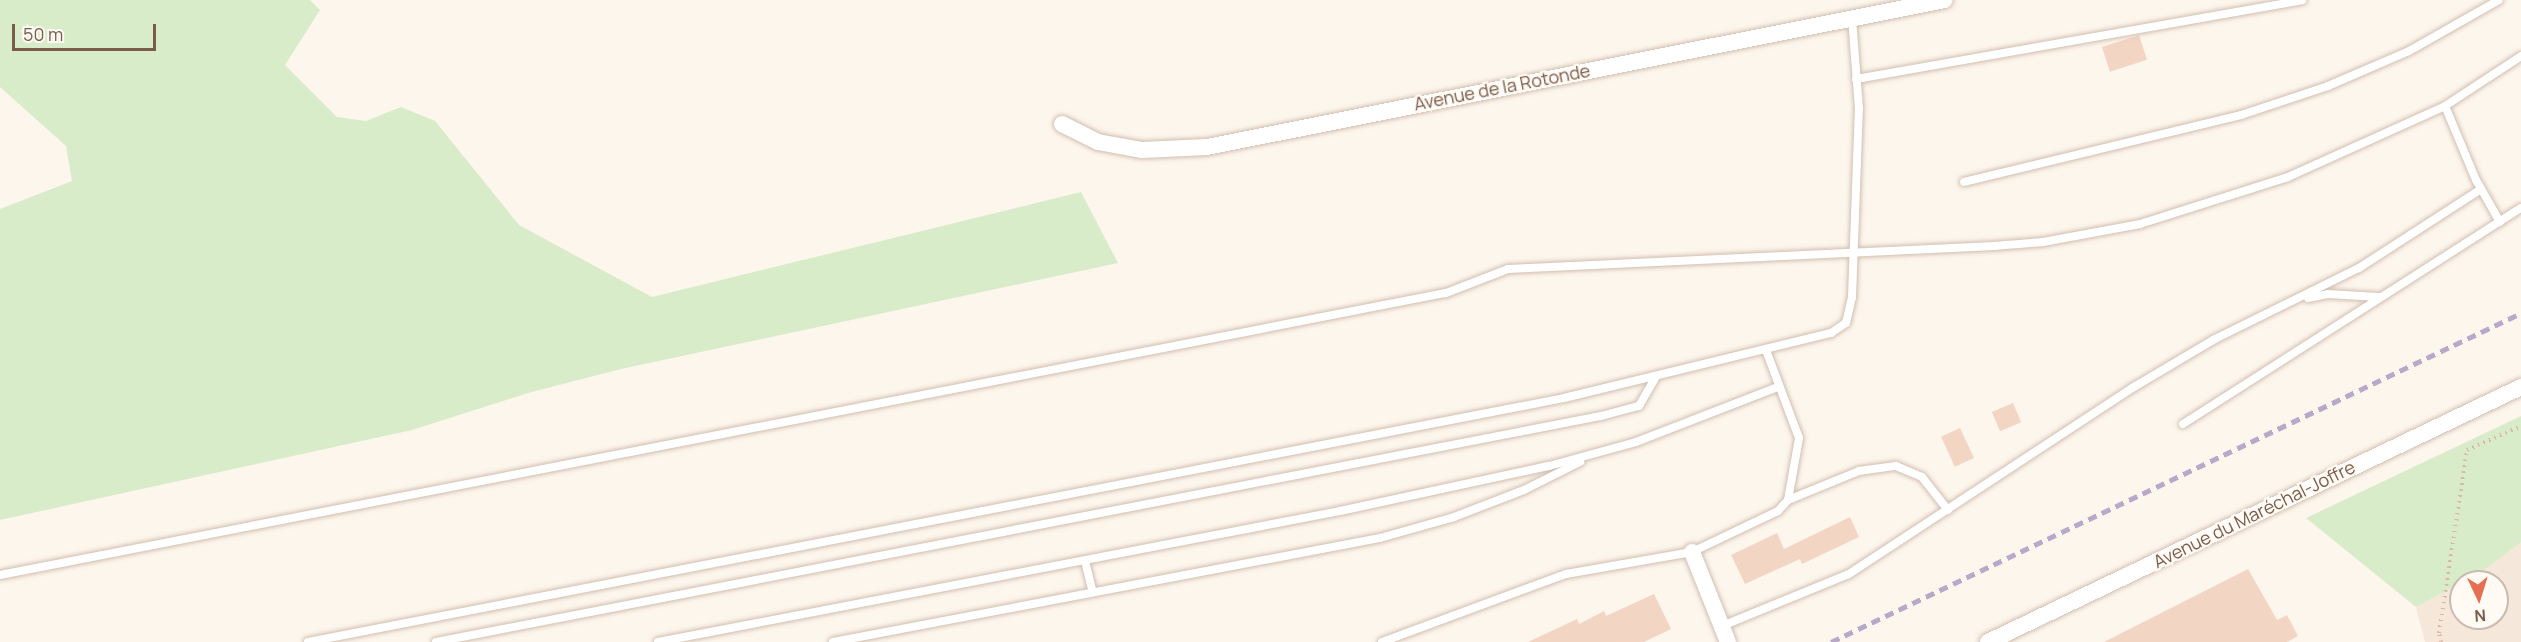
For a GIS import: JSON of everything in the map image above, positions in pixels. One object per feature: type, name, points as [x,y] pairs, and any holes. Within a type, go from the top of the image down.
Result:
[{"type":"street","name":"Avenue de la Rotonde","points":[[1062,124],[1098,142],[1142,150],[1207,147],[1945,0]]},
{"type":"street","name":"Avenue du Maréchal-Joffre","points":[[1988,642],[2521,387]]},
{"type":"street","points":[[1692,552],[1728,642]]},
{"type":"lane","points":[[1856,79],[2302,0]]},
{"type":"lane","points":[[1964,182],[2241,115],[2328,86],[2409,51],[2499,0]]},
{"type":"lane","points":[[308,642],[1656,377],[1831,333],[1846,322],[1851,309],[1856,79],[1852,17]]},
{"type":"lane","points":[[0,574],[1446,293],[1508,269],[2043,242],[2140,224],[2288,177],[2445,106],[2521,56]]},
{"type":"lane","points":[[2445,106],[2481,189],[2500,222]]},
{"type":"lane","points":[[1722,626],[1849,574],[2134,387],[2213,340],[2293,302],[2386,253],[2481,189]]},
{"type":"lane","points":[[2182,424],[2521,208]]},
{"type":"lane","points":[[2293,302],[2328,294],[2379,297]]},
{"type":"lane","points":[[1766,350],[1799,438],[1788,500]]},
{"type":"lane","points":[[436,642],[1601,416],[1639,406],[1645,402],[1656,377]]},
{"type":"lane","points":[[832,642],[1390,535],[1454,517],[1524,490],[1596,454],[1778,387]]},
{"type":"lane","points":[[658,642],[1340,511],[1596,454]]},
{"type":"lane","points":[[1382,642],[1566,574],[1692,552],[1757,524],[1788,500],[1859,471],[1896,466],[1922,477],[1948,510]]},
{"type":"lane","points":[[1085,561],[1094,592]]},
{"type":"path","points":[[2441,642],[2439,633],[2467,450],[2521,426]]},
{"type":"shaded area","points":[[2521,542],[2521,642],[2425,642],[2416,607],[2449,589],[2449,630],[2509,630],[2509,570],[2480,570]]},
{"type":"green space","points":[[0,0],[310,0],[320,10],[285,65],[337,117],[366,121],[401,107],[435,121],[519,225],[652,297],[1081,192],[1118,263],[621,369],[528,393],[412,430],[0,520],[0,209],[72,181],[66,146],[0,87]]},
{"type":"green space","points":[[2521,416],[2521,542],[2484,570],[2449,570],[2449,589],[2416,607],[2306,518]]},
{"type":"building","points":[[2139,35],[2147,60],[2110,72],[2102,47]]},
{"type":"building","points":[[2013,403],[2021,422],[2000,431],[1992,412]]},
{"type":"building","points":[[1960,428],[1974,458],[1955,467],[1941,437]]},
{"type":"building","points":[[1850,517],[1859,537],[1802,564],[1800,559],[1745,584],[1731,555],[1777,533],[1784,549]]},
{"type":"building","points":[[2248,569],[2277,620],[2287,615],[2298,636],[2287,642],[2104,642]]},
{"type":"building","points":[[1654,594],[1671,629],[1644,642],[1528,642],[1577,619],[1579,624],[1604,611],[1606,616]]},
{"type":"railway","points":[[1831,642],[2521,313]]}]
